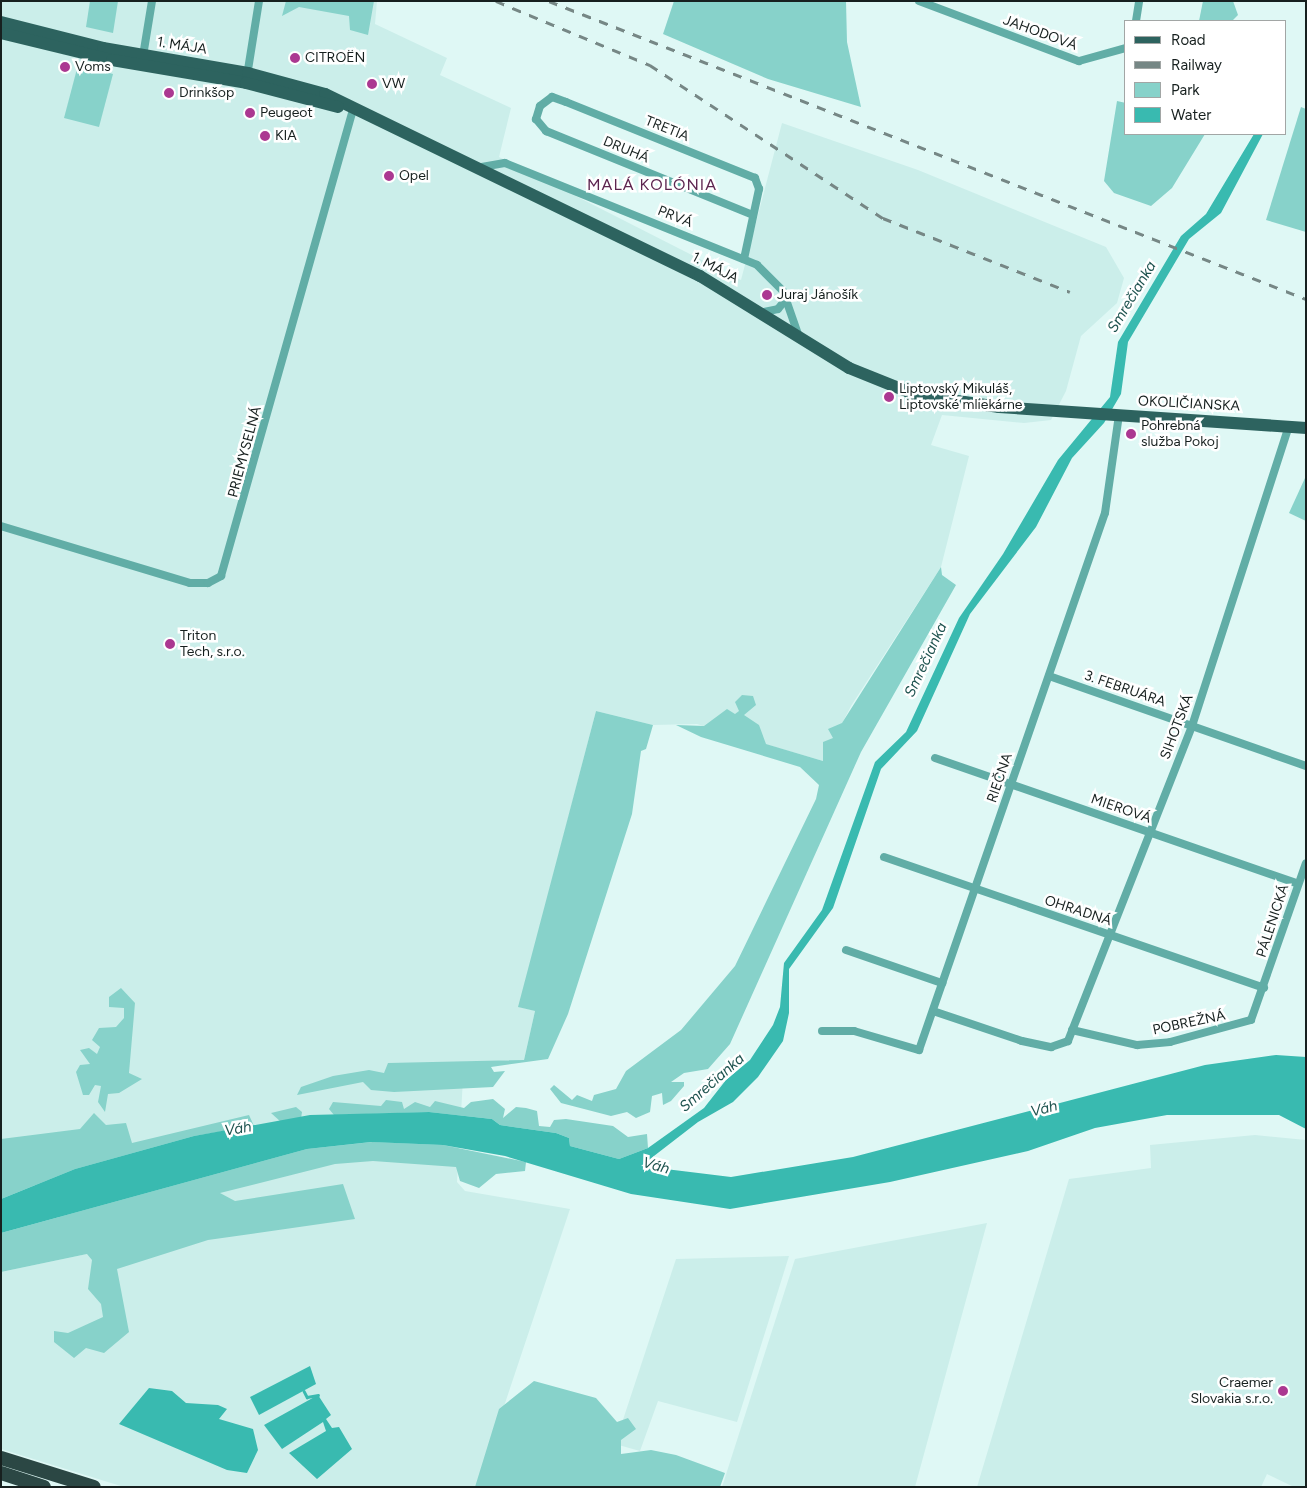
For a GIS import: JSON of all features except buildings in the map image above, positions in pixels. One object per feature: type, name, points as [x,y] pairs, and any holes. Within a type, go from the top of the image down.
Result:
[{"type":"highway","points":[[1,1458],[94,1487]]},
{"type":"highway","points":[[1,1474],[44,1487]]},
{"type":"main road","name":"1. MÁJA","points":[[1,22],[143,56],[325,94],[353,111],[700,276],[764,312],[799,337],[849,368],[916,395],[966,404],[1070,412]]},
{"type":"main road","name":"1. MÁJA","points":[[1,33],[112,60],[247,78]]},
{"type":"main road","name":"OKOLIČIANSKA","points":[[1070,412],[1306,428]]},
{"type":"street","points":[[143,56],[152,1]]},
{"type":"street","points":[[247,78],[258,1]]},
{"type":"street","name":"JAHODOVÁ","points":[[919,1],[1079,60],[1124,49]]},
{"type":"street","points":[[1136,20],[1140,1]]},
{"type":"street","name":"TRETIA","points":[[546,131],[536,119],[540,106],[552,97],[758,180],[753,215]]},
{"type":"street","name":"PRIEMYSELNÁ","points":[[1,526],[190,582],[208,583],[221,576],[353,111]]},
{"type":"street","name":"DRUHÁ","points":[[546,131],[753,215]]},
{"type":"street","name":"PRVÁ","points":[[474,168],[489,162],[505,163],[744,259],[767,272],[787,298],[799,337]]},
{"type":"street","points":[[744,259],[753,215]]},
{"type":"street","points":[[764,312],[778,309],[787,298]]},
{"type":"street","name":"RIEČNA","points":[[822,1031],[854,1030],[919,1050],[1105,513],[1117,415]]},
{"type":"street","name":"SIHOTSKÁ","points":[[1072,1030],[1192,726],[1289,426]]},
{"type":"street","name":"3. FEBRUÁRA","points":[[1049,676],[1306,766]]},
{"type":"street","name":"MIEROVÁ","points":[[934,758],[1298,884]]},
{"type":"street","name":"OHRADNÁ","points":[[884,858],[1264,988]]},
{"type":"street","name":"PÁLENICKÁ","points":[[1264,988],[1306,863]]},
{"type":"street","points":[[846,950],[942,983]]},
{"type":"street","name":"POBREŽNÁ","points":[[1072,1030],[1126,1045],[1170,1042],[1251,1020],[1264,988]]},
{"type":"street","points":[[933,1011],[1051,1047],[1065,1044],[1072,1030]]},
{"type":"shaded area","points":[[1,1],[377,1],[375,24],[447,58],[440,75],[511,108],[499,157],[741,280],[782,123],[918,170],[1106,247],[1124,278],[1117,303],[1081,336],[1066,391],[1051,420],[1024,423],[942,415],[931,445],[969,456],[941,567],[851,706],[823,761],[697,724],[653,725],[596,711],[519,1007],[535,1011],[524,1060],[464,1062],[457,1182],[465,1191],[570,1209],[477,1487],[124,1487],[1,1449],[1,1272],[87,1254],[1,1141]]},
{"type":"shaded area","points":[[1255,1135],[1306,1140],[1306,1487],[1294,1487],[1267,1474],[1261,1487],[977,1487],[1069,1179],[1151,1168],[1150,1145]]},
{"type":"shaded area","points":[[987,1223],[915,1487],[722,1487],[795,1259]]},
{"type":"shaded area","points":[[789,1256],[737,1422],[658,1401],[640,1451],[615,1444],[676,1259]]},
{"type":"green space","points":[[90,1],[118,1],[113,33],[86,27]]},
{"type":"green space","points":[[286,1],[374,1],[368,35],[350,30],[349,16],[299,7],[282,16]]},
{"type":"green space","points":[[674,1],[846,1],[847,42],[861,107],[768,79],[663,34]]},
{"type":"green space","points":[[1203,1],[1233,1],[1238,15],[1233,20],[1199,20]]},
{"type":"green space","points":[[78,65],[113,74],[99,127],[64,118]]},
{"type":"green space","points":[[1117,101],[1124,103],[1124,135],[1204,135],[1172,188],[1151,206],[1114,193],[1104,181]]},
{"type":"green space","points":[[1301,107],[1306,109],[1306,232],[1266,220]]},
{"type":"green space","points":[[1306,479],[1306,521],[1289,513]]},
{"type":"green space","points":[[941,567],[942,575],[956,585],[861,752],[730,1044],[708,1069],[684,1073],[671,1082],[684,1082],[684,1086],[671,1101],[663,1105],[662,1093],[652,1096],[650,1112],[636,1118],[627,1112],[611,1116],[561,1103],[550,1089],[554,1085],[572,1100],[577,1095],[592,1101],[594,1095],[616,1089],[626,1071],[681,1030],[735,966],[816,799],[819,785],[800,767],[701,737],[676,725],[704,726],[727,709],[735,714],[739,711],[735,702],[742,695],[753,696],[756,705],[744,715],[759,725],[766,744],[823,761],[823,742],[833,738],[828,729],[842,723]]},
{"type":"green space","points":[[596,711],[653,725],[646,749],[641,751],[632,814],[568,1014],[548,1059],[491,1067],[494,1072],[505,1071],[493,1087],[394,1092],[371,1090],[363,1082],[297,1095],[301,1087],[333,1076],[369,1070],[384,1073],[388,1063],[524,1060],[535,1011],[518,1007]]},
{"type":"green space","points":[[121,988],[135,1003],[129,1073],[142,1079],[119,1093],[108,1094],[105,1112],[98,1102],[101,1086],[95,1085],[89,1095],[83,1095],[76,1072],[80,1065],[90,1064],[80,1050],[89,1048],[97,1054],[100,1047],[92,1040],[99,1028],[116,1027],[124,1018],[124,1008],[109,1007],[109,997]]},
{"type":"green space","points":[[493,1099],[505,1109],[503,1118],[516,1107],[537,1111],[539,1126],[550,1127],[554,1120],[566,1119],[613,1126],[628,1137],[647,1134],[648,1148],[619,1159],[570,1146],[569,1138],[556,1133],[500,1125],[492,1119],[429,1112],[334,1115],[329,1109],[333,1102],[381,1106],[386,1100],[402,1102],[404,1109],[415,1102],[430,1107],[435,1101],[464,1108],[471,1102]]},
{"type":"green space","points":[[296,1107],[302,1112],[301,1119],[281,1122],[271,1113]]},
{"type":"green space","points":[[94,1113],[106,1125],[126,1123],[132,1143],[249,1115],[254,1126],[194,1136],[75,1169],[1,1199],[1,1139],[80,1129]]},
{"type":"green space","points":[[372,1142],[443,1145],[526,1162],[525,1171],[496,1174],[479,1188],[460,1181],[456,1167],[373,1161],[335,1164],[220,1193],[235,1201],[343,1184],[355,1219],[208,1240],[117,1269],[129,1332],[104,1353],[86,1348],[74,1358],[54,1342],[54,1331],[68,1333],[103,1317],[101,1304],[88,1289],[92,1260],[87,1254],[1,1272],[1,1233],[307,1149]]},
{"type":"green space","points":[[534,1381],[596,1398],[617,1422],[628,1418],[636,1429],[621,1440],[621,1454],[651,1450],[676,1455],[725,1473],[720,1487],[475,1487],[499,1409]]},
{"type":"water","name":"Váh","points":[[1253,135],[1262,135],[1221,213],[1189,239],[1128,342],[1121,394],[1104,423],[1072,458],[1036,527],[970,614],[917,731],[881,769],[833,908],[789,969],[789,1013],[783,1041],[758,1077],[733,1102],[698,1122],[641,1166],[731,1177],[853,1157],[1205,1065],[1276,1055],[1306,1057],[1306,1129],[1279,1115],[1167,1115],[1095,1128],[1028,1151],[890,1182],[730,1209],[631,1194],[505,1156],[443,1145],[371,1142],[307,1149],[1,1233],[1,1199],[75,1169],[194,1136],[310,1115],[429,1112],[492,1119],[500,1125],[556,1133],[569,1138],[570,1146],[619,1159],[648,1148],[704,1108],[726,1080],[750,1060],[773,1025],[780,1007],[784,963],[822,910],[875,762],[906,732],[959,618],[1003,554],[1058,460],[1110,397],[1118,342],[1181,236],[1206,214]]},
{"type":"water","points":[[310,1366],[316,1384],[259,1415],[250,1397]]},
{"type":"water","points":[[149,1388],[172,1391],[186,1403],[218,1405],[227,1409],[219,1419],[253,1429],[258,1450],[247,1473],[227,1470],[119,1424]]},
{"type":"water","points":[[318,1395],[331,1415],[326,1419],[332,1428],[339,1427],[352,1449],[317,1479],[289,1453],[326,1431],[323,1422],[282,1449],[264,1425]]},
{"type":"waterway","points":[[304,1391],[307,1397],[318,1395]]},
{"type":"railway","points":[[496,1],[650,65],[883,218],[1070,292]]},
{"type":"railway","points":[[549,1],[1306,299]]},
{"type":"place","name":"CITROËN","points":[[295,58]]},
{"type":"place","name":"Voms","points":[[65,67]]},
{"type":"place","name":"VW","points":[[372,84]]},
{"type":"place","name":"Drinkšop","points":[[169,93]]},
{"type":"place","name":"Peugeot","points":[[250,113]]},
{"type":"place","name":"KIA","points":[[265,136]]},
{"type":"place","name":"Opel","points":[[389,176]]},
{"type":"place","name":"Juraj Jánošík","points":[[767,295]]},
{"type":"place","name":"Liptovský Mikuláš, Liptovské mliekárne","points":[[889,397]]},
{"type":"place","name":"Pohrebná služba Pokoj","points":[[1131,434]]},
{"type":"place","name":"Triton Tech, s.r.o.","points":[[170,644]]},
{"type":"place","name":"Craemer Slovakia s.r.o.","points":[[1283,1391]]},
{"type":"district","name":"MALÁ KOLÓNIA","points":[[652,185]]},
{"type":"water label","name":"Smrečianka","points":[[1132,297]]},
{"type":"water label","name":"Smrečianka","points":[[926,660]]},
{"type":"water label","name":"Smrečianka","points":[[712,1083]]}]
